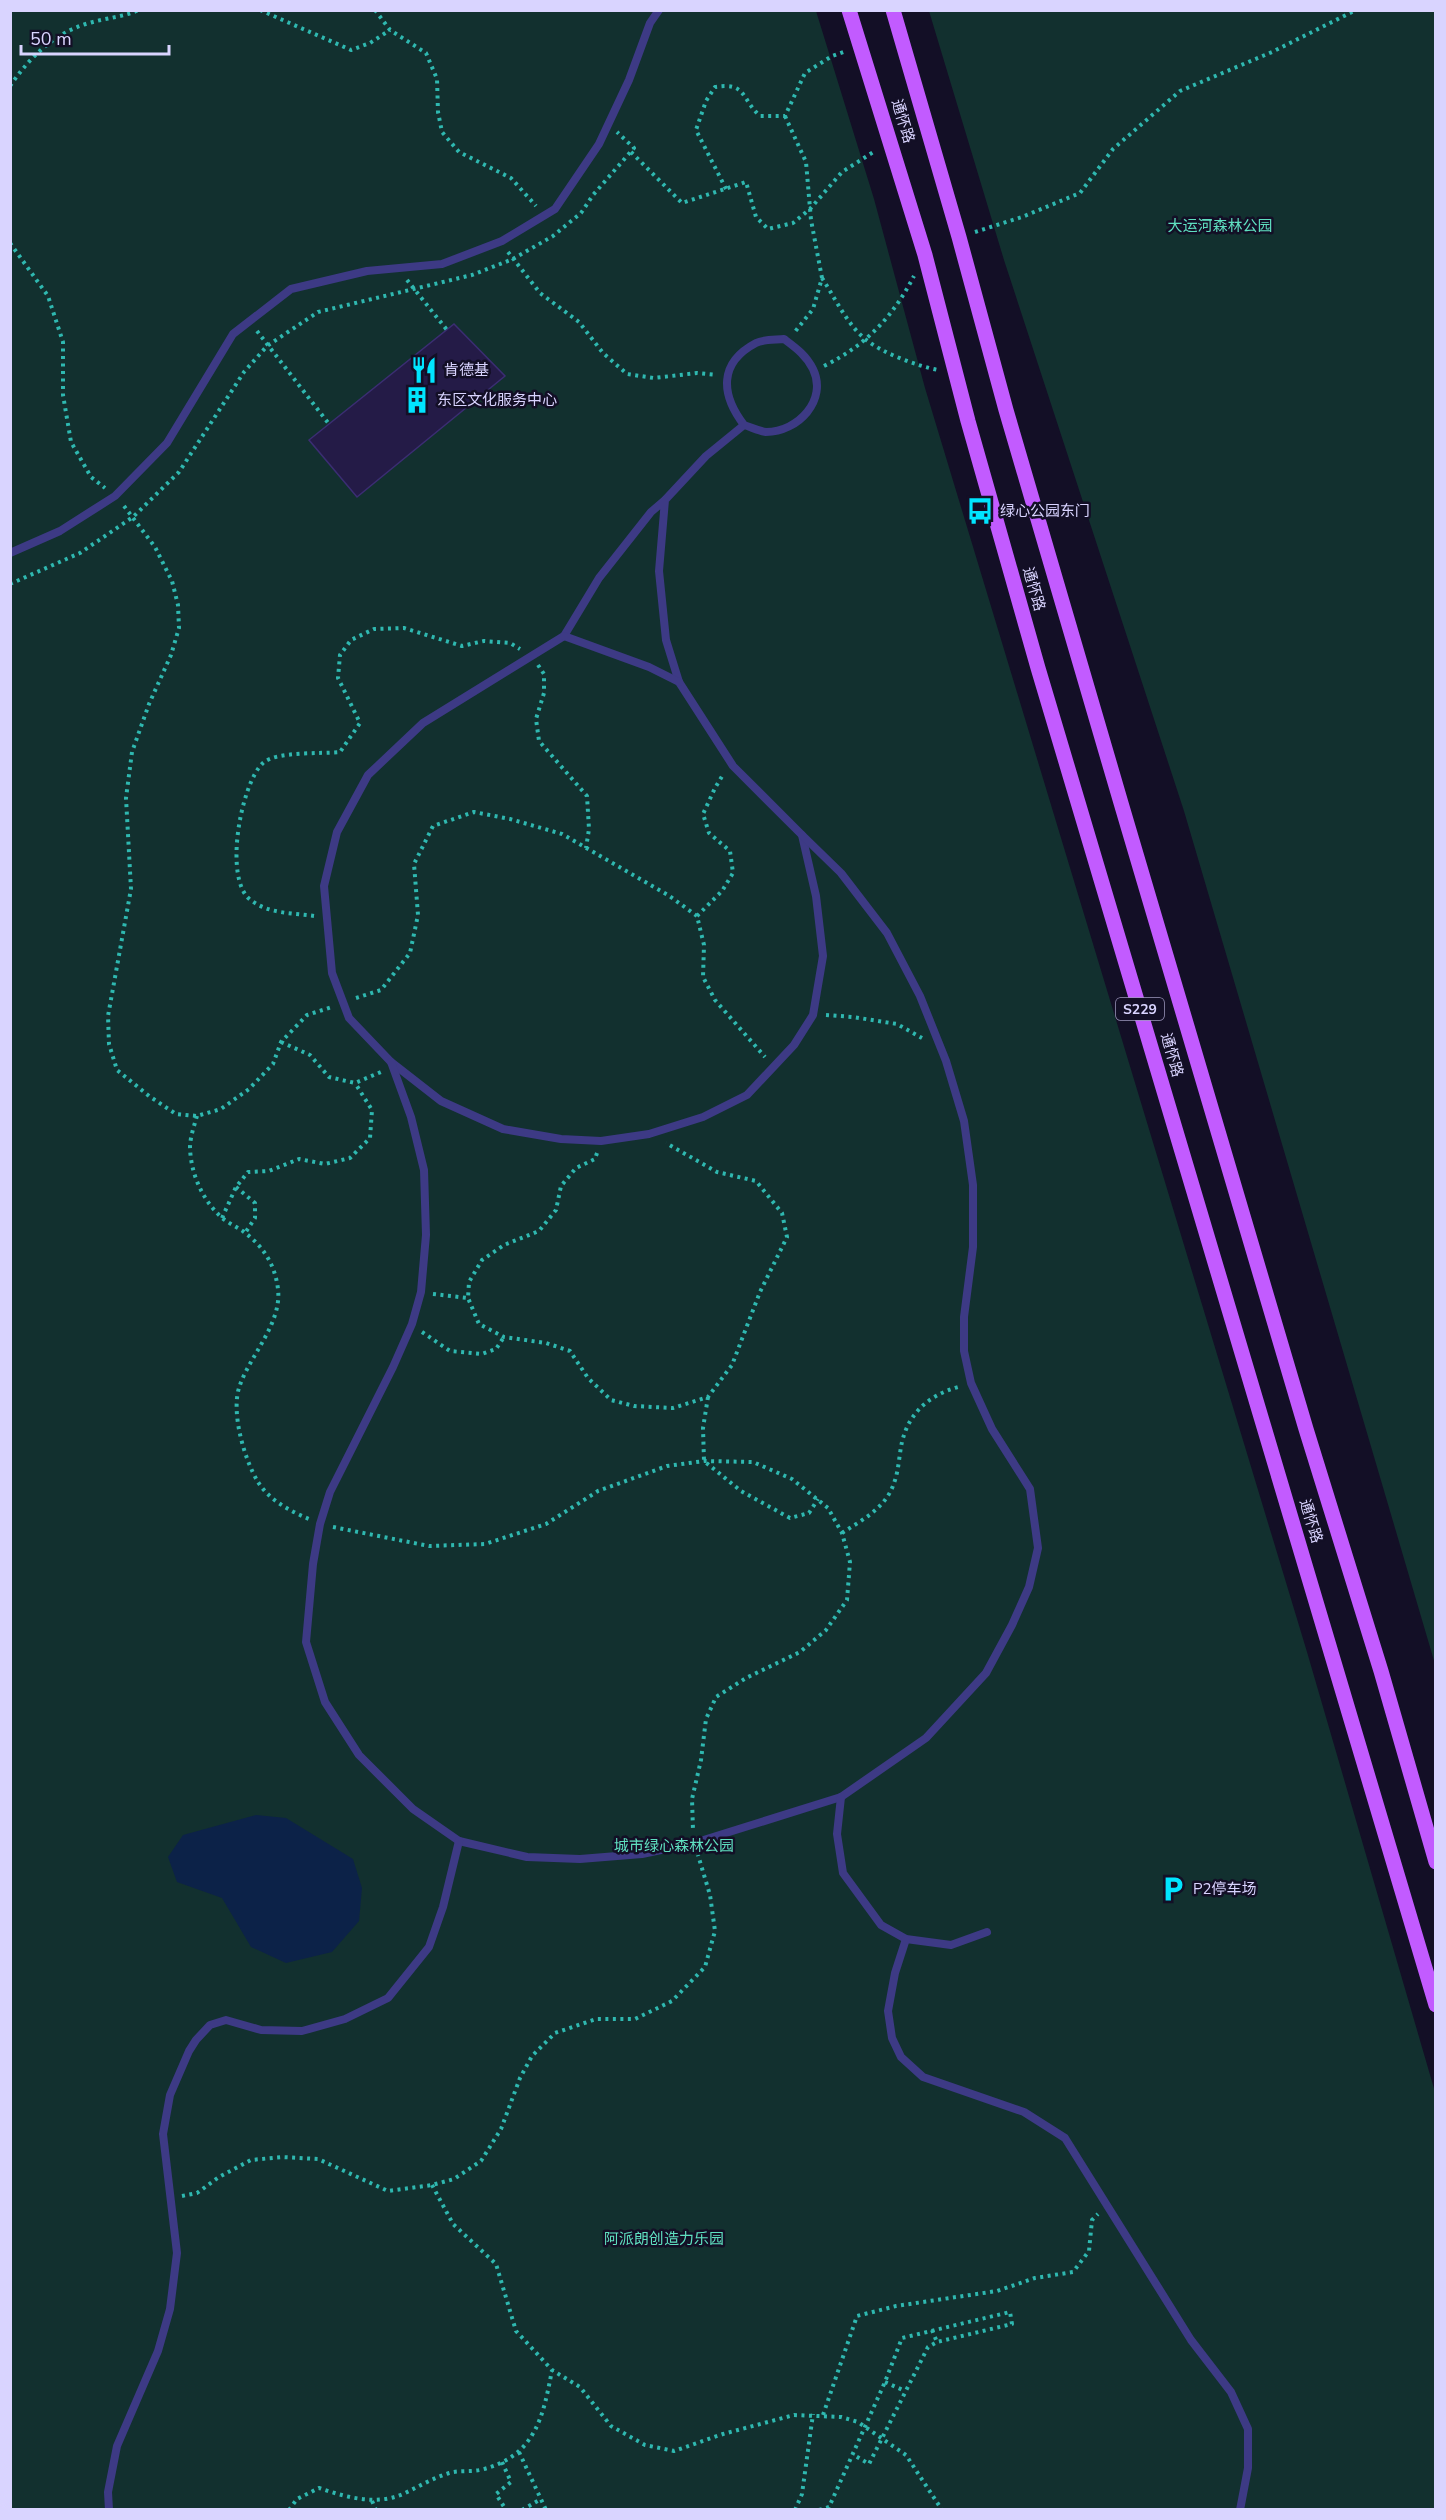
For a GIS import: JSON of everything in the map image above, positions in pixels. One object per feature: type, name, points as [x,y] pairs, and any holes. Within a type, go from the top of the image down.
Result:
[{"type":"main road","name":"通怀路","points":[[849,10],[925,255],[1038,668],[1436,2005]]},
{"type":"main road","name":"通怀路","points":[[893,10],[960,237],[1006,410],[1094,713],[1436,1862]]},
{"type":"lane","points":[[10,553],[60,531],[115,496],[167,443],[233,334],[291,289],[367,271],[442,264],[502,241],[555,209],[599,144],[630,80],[650,23],[659,10]]},
{"type":"lane","points":[[784,339],[803,353],[814,371],[817,385],[813,402],[804,418],[785,428],[766,432],[744,425],[734,412],[727,397],[726,375],[737,357],[758,342],[784,339]]},
{"type":"lane","points":[[744,425],[706,456],[651,512],[599,578],[564,636],[423,723],[368,775],[337,832],[324,886],[332,973],[349,1018],[391,1062],[441,1101],[503,1129],[561,1139],[601,1141],[649,1134],[703,1117],[747,1095],[794,1045],[813,1015],[823,956],[816,896],[802,835]]},
{"type":"lane","points":[[391,1062],[411,1117],[424,1170],[426,1236],[421,1292],[412,1324],[393,1368],[330,1492],[320,1524],[313,1564],[306,1642],[325,1702],[359,1755],[413,1809],[459,1841],[526,1857],[580,1859],[642,1854],[694,1844],[841,1797],[926,1738],[986,1673],[1029,1587],[1038,1548],[1030,1489],[992,1429],[971,1383],[964,1351],[964,1317],[973,1247],[973,1185],[964,1121],[946,1061],[920,996],[887,933],[841,873],[733,766],[680,682],[666,640],[659,571],[665,500]]},
{"type":"lane","points":[[564,636],[648,667],[680,682]]},
{"type":"lane","points":[[841,1797],[837,1834],[843,1873],[881,1925],[906,1939],[951,1944],[987,1932]]},
{"type":"lane","points":[[109,2510],[108,2492],[117,2446],[158,2351],[170,2309],[177,2253],[163,2134],[170,2095],[196,2040],[210,2025],[226,2020],[261,2030],[302,2031],[345,2019],[388,1998],[429,1947],[443,1907],[459,1841]]},
{"type":"lane","points":[[906,1939],[895,1974],[888,2011],[891,2038],[901,2057],[923,2076],[1024,2112],[1065,2138],[1191,2340],[1231,2392],[1248,2429],[1248,2468],[1240,2510]]},
{"type":"path","points":[[10,86],[25,65],[50,40],[87,23],[139,10]]},
{"type":"path","points":[[260,10],[351,50],[370,43],[390,30]]},
{"type":"path","points":[[375,10],[390,30],[426,53],[437,79],[438,112],[442,132],[459,152],[511,178],[543,216]]},
{"type":"path","points":[[960,237],[1022,217],[1080,193],[1113,149],[1180,91],[1272,52],[1356,10]]},
{"type":"path","points":[[785,116],[805,74],[832,56],[860,46]]},
{"type":"path","points":[[726,189],[696,130],[703,107],[715,87],[727,85],[742,90],[760,116],[785,116]]},
{"type":"path","points":[[785,116],[806,162],[810,209],[822,278],[846,317],[866,339],[922,367],[956,374]]},
{"type":"path","points":[[10,584],[80,553],[133,517],[179,472],[244,372],[267,346],[318,312],[472,275],[513,260],[553,236],[581,213],[593,195],[634,148],[608,125]]},
{"type":"path","points":[[630,152],[682,203],[746,182],[756,217],[768,229],[793,223],[810,209],[842,172],[890,141]]},
{"type":"path","points":[[502,241],[513,260],[540,293],[579,322],[603,353],[627,374],[654,378],[697,373],[726,375]]},
{"type":"path","points":[[10,243],[48,296],[63,342],[63,395],[71,441],[91,477],[115,496],[155,546],[172,581],[178,605],[179,628],[171,655],[149,704],[132,752],[126,798],[131,889],[108,1016],[108,1044],[117,1070],[176,1114],[196,1116],[221,1109],[249,1089],[273,1064],[281,1042],[307,1015],[381,990],[410,953],[418,915],[414,864],[434,826],[474,812],[510,819],[562,834],[668,895],[697,916],[704,945],[703,977],[715,1000],[776,1066]]},
{"type":"path","points":[[814,371],[850,353],[899,305],[925,255]]},
{"type":"path","points":[[396,269],[447,330]]},
{"type":"path","points":[[784,339],[793,335],[813,309],[822,278]]},
{"type":"path","points":[[249,321],[329,424]]},
{"type":"path","points":[[697,916],[722,891],[734,873],[730,851],[709,833],[703,814],[722,775],[733,766]]},
{"type":"path","points":[[813,1015],[853,1017],[897,1024],[927,1041],[946,1061]]},
{"type":"path","points":[[281,1042],[310,1055],[329,1077],[355,1083],[377,1076],[391,1062]]},
{"type":"path","points":[[222,1218],[236,1187],[248,1172],[269,1171],[299,1159],[325,1164],[350,1158],[370,1138],[372,1110],[355,1083]]},
{"type":"path","points":[[172,2198],[197,2193],[219,2177],[251,2160],[282,2157],[318,2159],[388,2191],[432,2185],[454,2179],[481,2161],[501,2129],[520,2078],[532,2056],[555,2033],[596,2019],[634,2019],[672,2001],[705,1967],[715,1931],[710,1895],[694,1844],[692,1799],[701,1760],[706,1719],[716,1697],[746,1678],[800,1652],[826,1630],[847,1600],[850,1562],[842,1533],[828,1508],[792,1479],[753,1462],[704,1461],[666,1466],[598,1491],[546,1524],[485,1544],[429,1546],[320,1524],[284,1508],[258,1483],[243,1448],[237,1413],[238,1388],[270,1326],[279,1301],[276,1274],[266,1252],[245,1233],[222,1218],[208,1203],[195,1179],[190,1147],[196,1116]]},
{"type":"path","points":[[649,1134],[717,1172],[756,1182],[782,1213],[787,1238],[760,1292],[732,1365],[708,1397],[703,1428],[704,1461],[741,1491],[790,1518],[808,1513],[818,1499]]},
{"type":"path","points":[[601,1141],[595,1159],[576,1168],[561,1186],[556,1210],[539,1231],[504,1245],[482,1260],[469,1282],[468,1298],[479,1324],[504,1336],[546,1343],[570,1351],[588,1378],[612,1400],[634,1406],[673,1408],[708,1397]]},
{"type":"path","points":[[236,1187],[255,1203],[255,1218],[245,1233]]},
{"type":"path","points":[[421,1292],[468,1298]]},
{"type":"path","points":[[412,1324],[450,1351],[482,1354],[496,1349],[504,1336]]},
{"type":"path","points":[[842,1533],[877,1510],[894,1484],[902,1439],[919,1407],[938,1392],[971,1383]]},
{"type":"path","points":[[432,2185],[453,2224],[496,2264],[516,2331],[552,2370],[580,2387],[612,2426],[645,2445],[674,2451],[723,2434],[794,2415],[813,2414],[841,2417],[858,2422],[906,2455],[942,2510]]},
{"type":"path","points":[[823,2415],[857,2316],[896,2306],[997,2291],[1035,2278],[1073,2272],[1089,2251],[1092,2220],[1107,2205]]},
{"type":"path","points":[[819,2510],[829,2507],[854,2455],[902,2338],[1010,2312],[1012,2324],[937,2342],[928,2347],[869,2464],[854,2455]]},
{"type":"path","points":[[932,2330],[937,2342]]},
{"type":"path","points":[[290,2510],[297,2499],[319,2488],[347,2497],[372,2501],[400,2495],[450,2472],[480,2470],[502,2462],[519,2452],[531,2439],[544,2412],[552,2370]]},
{"type":"path","points":[[885,2382],[905,2391]]},
{"type":"path","points":[[795,2510],[802,2494],[813,2414]]},
{"type":"path","points":[[519,2452],[545,2509]]},
{"type":"path","points":[[502,2462],[511,2482],[496,2494],[506,2510]]},
{"type":"path","points":[[522,2510],[541,2499]]},
{"type":"path","points":[[372,2501],[376,2510]]},
{"type":"green space","name":"城市绿心森林公园","points":[[11,11],[816,11],[874,199],[925,388],[1307,1652],[1435,2092],[1435,2509],[11,2510]]},
{"type":"green space","name":"大运河森林公园","points":[[929,11],[1435,11],[1435,1664],[1184,811],[1004,260]]},
{"type":"water","points":[[256,1815],[286,1818],[353,1859],[362,1888],[359,1921],[332,1952],[286,1963],[251,1947],[222,1898],[177,1882],[168,1857],[183,1835]]},
{"type":"building","name":"东区文化服务中心","points":[[454,324],[505,376],[357,497],[309,440]]},
{"type":"place","name":"肯德基","points":[[424,370]]},
{"type":"place","name":"东区文化服务中心","points":[[417,400]]},
{"type":"place","name":"绿心公园东门","points":[[980,511]]},
{"type":"place","name":"P2停车场","points":[[1173,1889]]},
{"type":"park label","name":"阿派朗创造力乐园","points":[[664,2239]]}]
